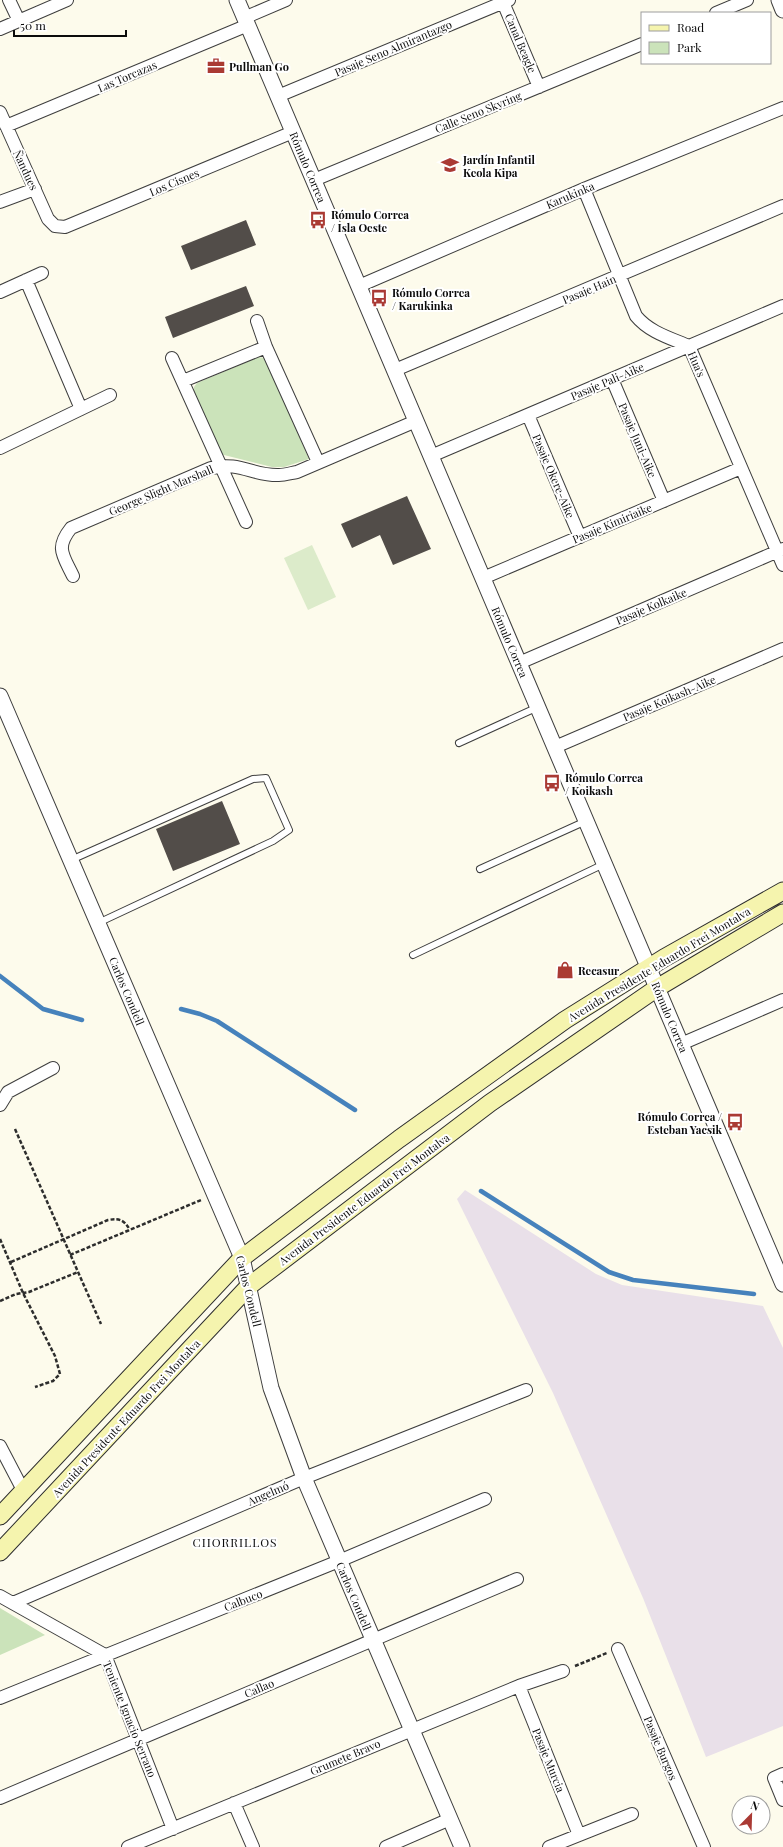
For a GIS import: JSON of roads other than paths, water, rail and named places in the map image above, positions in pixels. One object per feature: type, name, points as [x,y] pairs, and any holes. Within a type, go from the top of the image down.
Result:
[{"type":"main road","name":"Avenida Presidente Eduardo Frei Montalva","points":[[0,1516],[242,1258],[398,1139],[565,1020],[648,967],[783,891]]},
{"type":"main road","name":"Avenida Presidente Eduardo Frei Montalva","points":[[0,1552],[250,1286],[490,1103],[657,988],[783,913]]},
{"type":"street","points":[[9,0],[19,21]]},
{"type":"street","points":[[0,29],[67,0]]},
{"type":"street","name":"Rómulo Correa","points":[[237,0],[783,1284]]},
{"type":"street","name":"Las Torcazas","points":[[2,117],[246,21],[286,0]]},
{"type":"street","points":[[718,12],[747,0]]},
{"type":"street","name":"Canal Beagle","points":[[505,1],[539,87]]},
{"type":"street","name":"Pasaje Seno Almirantazgo","points":[[278,96],[505,1]]},
{"type":"street","name":"Calle Seno Skyring","points":[[314,180],[641,44]]},
{"type":"street","name":"Karukinka","points":[[358,286],[584,189],[783,108]]},
{"type":"street","name":"Ñandues","points":[[2,117],[48,219],[55,226]]},
{"type":"street","name":"Los Cisnes","points":[[55,226],[65,227],[293,132]]},
{"type":"street","points":[[0,202],[34,189]]},
{"type":"street","name":"Hua's","points":[[584,189],[636,316],[643,324],[689,346],[741,468],[780,551],[783,565]]},
{"type":"street","name":"Pasaje Hain","points":[[395,370],[783,206]]},
{"type":"street","points":[[0,292],[42,273]]},
{"type":"street","points":[[26,280],[81,409]]},
{"type":"street","name":"Pasaje Pali-Aike","points":[[431,456],[783,306]]},
{"type":"street","points":[[257,321],[266,347],[318,462]]},
{"type":"street","points":[[183,381],[266,347]]},
{"type":"street","points":[[172,358],[246,522]]},
{"type":"street","name":"Pasaje Juni-Aike","points":[[612,379],[664,501]]},
{"type":"street","points":[[1,445],[110,395]]},
{"type":"street","name":"Pasaje Okere-Aike","points":[[528,415],[580,537]]},
{"type":"street","name":"George Slight Marshall","points":[[73,576],[62,553],[62,539],[70,528],[211,468],[221,465],[230,465],[263,474],[280,476],[297,472],[416,421]]},
{"type":"street","name":"Pasaje Kimiriaike","points":[[483,578],[741,468]]},
{"type":"street","name":"Pasaje Kolkaike","points":[[519,662],[780,551]]},
{"type":"street","name":"Pasaje Koikash-Aike","points":[[555,747],[783,649]]},
{"type":"street","name":"Carlos Condell","points":[[0,696],[242,1258],[250,1286],[271,1388],[304,1478],[462,1847]]},
{"type":"street","points":[[681,1044],[783,1000]]},
{"type":"street","points":[[0,1105],[8,1092],[53,1068]]},
{"type":"street","name":"Angelmó","points":[[13,1603],[304,1478],[526,1390]]},
{"type":"street","points":[[0,1446],[24,1492]]},
{"type":"street","name":"Calbuco","points":[[0,1698],[339,1561],[485,1499]]},
{"type":"street","name":"Callao","points":[[0,1798],[517,1579]]},
{"type":"street","name":"Teniente Ignacio Serrano","points":[[0,1596],[105,1655],[173,1829]]},
{"type":"street","name":"Pasaje Burgos","points":[[618,1649],[704,1847]]},
{"type":"street","name":"Grumete Bravo","points":[[135,1846],[234,1803],[519,1686],[563,1671]]},
{"type":"street","name":"Pasaje Murcia","points":[[519,1686],[579,1835]]},
{"type":"street","points":[[783,1774],[774,1778],[783,1800]]},
{"type":"street","points":[[234,1803],[253,1847]]},
{"type":"street","points":[[549,1847],[632,1814]]},
{"type":"street","points":[[386,1847],[450,1819]]},
{"type":"lane","points":[[459,743],[538,707]]},
{"type":"lane","points":[[71,860],[253,779],[266,778],[289,830],[273,841],[98,923]]},
{"type":"lane","points":[[480,869],[586,821]]},
{"type":"lane","points":[[413,955],[604,864]]},
{"type":"waterway","points":[[0,976],[43,1009],[82,1020]]},
{"type":"waterway","points":[[181,1009],[200,1014],[217,1021],[355,1110]]},
{"type":"waterway","points":[[481,1191],[609,1272],[633,1280],[754,1294]]},
{"type":"place","name":"Pullman Go","points":[[216,66]]},
{"type":"place","name":"Jardín Infantil Keola Kipa","points":[[450,165]]},
{"type":"place","name":"Rómulo Correa / Isla Oeste","points":[[318,220]]},
{"type":"place","name":"Rómulo Correa / Karukinka","points":[[379,298]]},
{"type":"place","name":"Rómulo Correa / Koikash","points":[[552,783]]},
{"type":"place","name":"Recasur","points":[[565,970]]},
{"type":"place","name":"Rómulo Correa / Esteban Yacsik","points":[[735,1122]]},
{"type":"district","name":"CHORRILLOS","points":[[235,1542]]}]
